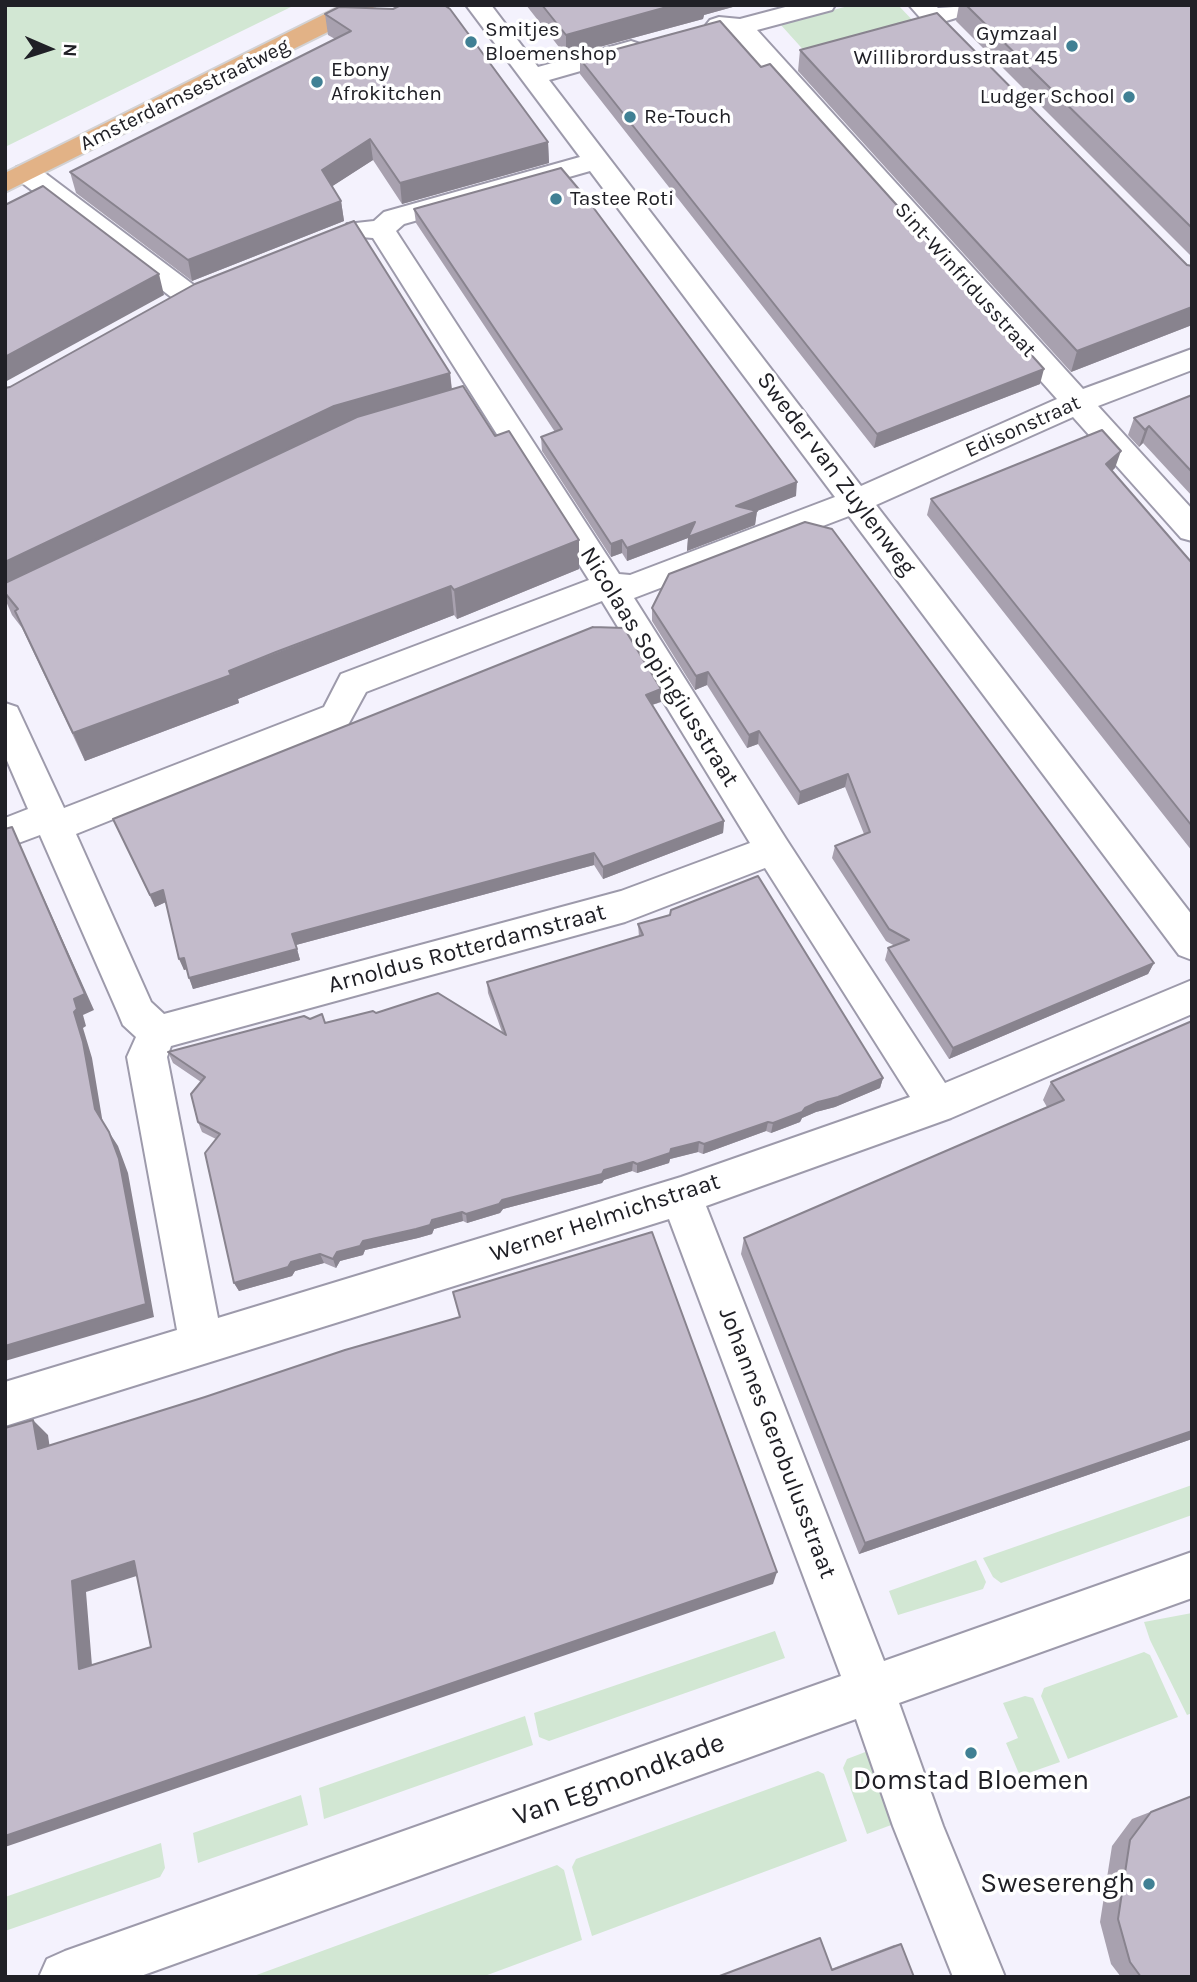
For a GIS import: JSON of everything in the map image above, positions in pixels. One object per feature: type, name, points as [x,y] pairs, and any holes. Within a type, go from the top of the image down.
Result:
[{"type":"main road","name":"Amsterdamsestraatweg","points":[[16,178],[363,5]]},
{"type":"street","name":"Sweder van Zuylenweg","points":[[478,5],[1192,944]]},
{"type":"street","points":[[693,32],[719,25],[740,27],[823,5]]},
{"type":"street","points":[[927,11],[973,5]]},
{"type":"street","points":[[927,11],[958,41]]},
{"type":"street","name":"Sint-Winfridusstraat","points":[[740,27],[1192,530]]},
{"type":"street","points":[[534,76],[655,43]]},
{"type":"street","points":[[334,237],[357,229],[381,229],[394,218],[597,161]]},
{"type":"street","points":[[16,178],[190,296]]},
{"type":"street","name":"Nicolaas Sopingiusstraat","points":[[381,229],[475,400],[609,585],[937,1105]]},
{"type":"street","name":"Edisonstraat","points":[[5,833],[53,822],[336,716],[353,683],[609,585],[632,587],[857,500],[1076,403],[1192,359]]},
{"type":"street","points":[[5,716],[137,1013],[157,1033],[147,1057],[201,1344]]},
{"type":"street","name":"Arnoldus Rotterdamstraat","points":[[157,1033],[625,906],[774,850]]},
{"type":"street","name":"Werner Helmichstraat","points":[[5,1404],[681,1196],[937,1105],[1192,996]]},
{"type":"street","name":"Johannes Gerobulusstraat","points":[[681,1196],[817,1546],[918,1826],[979,1977]]},
{"type":"street","name":"Van Egmondkade","points":[[65,1977],[870,1690],[1186,1581]]},
{"type":"green space","points":[[5,5],[295,5],[5,147]]},
{"type":"green space","points":[[852,5],[898,5],[918,26],[808,55],[780,24]]},
{"type":"green space","points":[[1192,1485],[1192,1515],[1001,1583],[993,1577],[983,1558]]},
{"type":"green space","points":[[976,1560],[986,1582],[983,1589],[898,1615],[889,1591]]},
{"type":"green space","points":[[1192,1613],[1192,1713],[1187,1715],[1150,1640],[1144,1622]]},
{"type":"green space","points":[[775,1631],[785,1658],[549,1741],[539,1737],[534,1713]]},
{"type":"green space","points":[[1144,1652],[1150,1655],[1178,1717],[1068,1759],[1041,1696],[1044,1688]]},
{"type":"green space","points":[[1025,1696],[1033,1698],[1060,1762],[1020,1776],[1006,1743],[1018,1738],[1003,1703]]},
{"type":"green space","points":[[525,1716],[533,1745],[324,1819],[319,1788]]},
{"type":"green space","points":[[868,1751],[902,1821],[867,1834],[843,1768],[847,1759]]},
{"type":"green space","points":[[818,1771],[824,1774],[847,1841],[592,1936],[572,1867],[576,1859]]},
{"type":"green space","points":[[301,1795],[308,1825],[198,1863],[193,1833]]},
{"type":"green space","points":[[161,1843],[165,1868],[160,1877],[5,1931],[5,1897]]},
{"type":"green space","points":[[557,1865],[564,1870],[582,1940],[482,1977],[251,1977]]},
{"type":"building","points":[[401,5],[444,5],[450,9],[548,142],[400,183],[370,139],[322,170],[341,201],[188,260],[70,172],[351,31],[325,14],[339,7],[393,9]]},
{"type":"building","points":[[542,5],[674,5],[566,35]]},
{"type":"building","points":[[966,5],[1192,5],[1192,228]]},
{"type":"building","points":[[937,13],[1187,265],[1192,266],[1192,307],[1077,351],[800,50]]},
{"type":"building","points":[[720,21],[761,67],[770,64],[1044,369],[877,434],[580,59]]},
{"type":"building","points":[[561,168],[587,199],[797,482],[736,506],[757,511],[688,537],[695,522],[627,548],[622,540],[611,544],[541,437],[562,429],[414,209]]},
{"type":"building","points":[[43,186],[159,274],[5,357],[5,205]]},
{"type":"building","points":[[354,221],[450,373],[334,406],[5,562],[5,388],[195,284]]},
{"type":"building","points":[[463,386],[495,436],[509,431],[579,540],[454,590],[451,586],[276,652],[229,671],[231,675],[73,733],[15,611],[18,609],[5,593],[5,583],[357,417]]},
{"type":"building","points":[[1192,395],[1192,472],[1149,426],[1145,430],[1134,418]]},
{"type":"building","points":[[1102,430],[1121,451],[1106,464],[1192,563],[1192,826],[931,499]]},
{"type":"building","points":[[805,522],[832,529],[1154,963],[953,1048],[888,948],[909,940],[889,929],[835,846],[870,832],[848,774],[800,792],[759,731],[749,735],[708,672],[696,676],[652,608],[669,574]]},
{"type":"building","points":[[593,627],[624,628],[661,689],[646,695],[724,821],[603,867],[594,853],[292,934],[297,949],[189,978],[184,958],[179,959],[163,890],[150,895],[113,819]]},
{"type":"building","points":[[12,827],[85,994],[74,999],[77,1009],[74,1012],[83,1042],[95,1109],[109,1132],[119,1159],[146,1304],[5,1346],[5,829]]},
{"type":"building","points":[[758,876],[883,1078],[838,1097],[818,1102],[802,1112],[773,1123],[768,1122],[704,1144],[699,1142],[671,1149],[670,1153],[637,1164],[633,1162],[604,1170],[602,1174],[502,1200],[499,1204],[466,1214],[462,1212],[432,1220],[430,1225],[363,1241],[360,1246],[337,1252],[333,1259],[320,1254],[234,1283],[205,1153],[220,1134],[198,1122],[191,1094],[205,1077],[168,1052],[304,1016],[310,1019],[322,1014],[325,1023],[373,1011],[376,1013],[438,993],[506,1035],[487,982],[643,935],[638,924],[670,915],[671,910]]},
{"type":"building","points":[[1192,1021],[1192,1431],[865,1543],[744,1238],[1064,1100],[1051,1082]]},
{"type":"building","points":[[652,1232],[777,1572],[5,1836],[5,1428],[33,1420],[38,1449],[345,1350],[460,1317],[453,1292]],"holes":[[[134,1561],[151,1647],[79,1669],[72,1581]]]},
{"type":"building","name":"Sweserengh","points":[[1192,1796],[1192,1977],[1141,1977],[1130,1962],[1118,1919],[1130,1840],[1151,1812]]},
{"type":"building","points":[[820,1938],[832,1970],[901,1944],[914,1977],[717,1977]]},
{"type":"place","name":"Smitjes Bloemenshop","points":[[471,42]]},
{"type":"place","name":"Gymzaal Willibrordusstraat 45","points":[[1072,46]]},
{"type":"place","name":"Ebony Afrokitchen","points":[[317,82]]},
{"type":"place","name":"Ludger School","points":[[1129,97]]},
{"type":"place","name":"Re-Touch","points":[[630,117]]},
{"type":"place","name":"Tastee Roti","points":[[556,199]]},
{"type":"place","name":"Domstad Bloemen","points":[[971,1753]]},
{"type":"place","name":"Sweserengh","points":[[1149,1884]]}]
